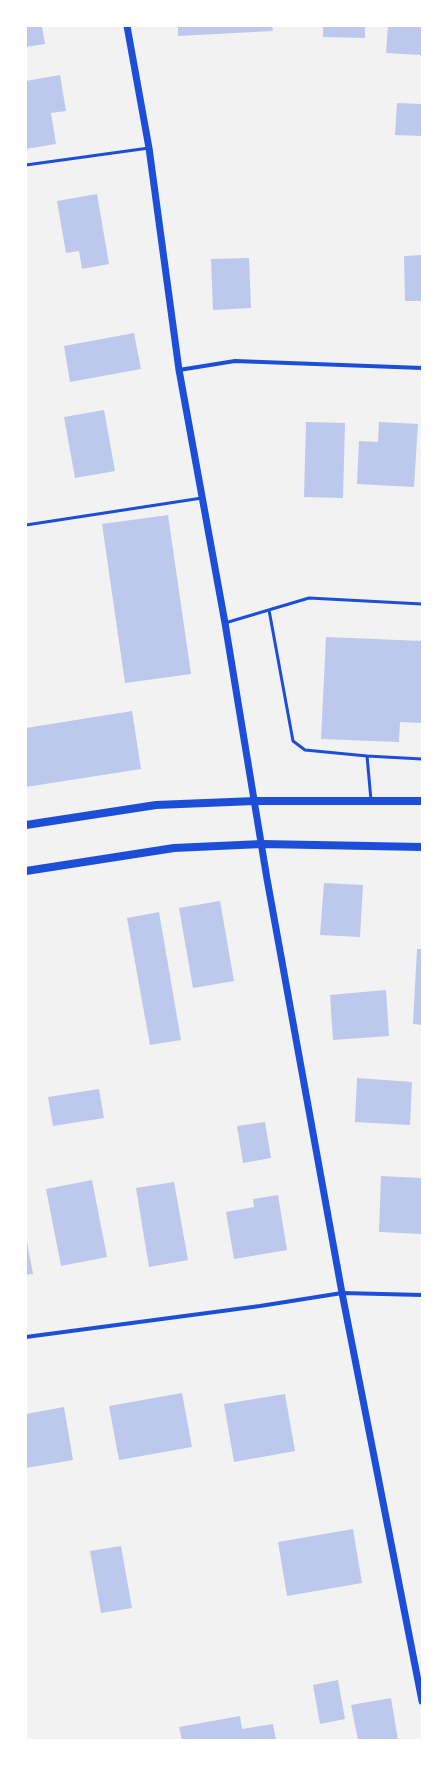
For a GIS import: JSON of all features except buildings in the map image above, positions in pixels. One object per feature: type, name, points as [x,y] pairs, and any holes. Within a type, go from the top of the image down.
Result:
[{"type":"main road","points":[[26,825],[156,805],[255,801],[422,801]]},
{"type":"main road","points":[[26,872],[174,848],[262,844],[422,847]]},
{"type":"street","points":[[127,26],[149,148],[179,370],[225,624],[258,822],[342,1293],[422,1701]]},
{"type":"street","points":[[179,370],[235,361],[422,368]]},
{"type":"street","points":[[26,1338],[252,1308],[342,1293],[422,1295]]},
{"type":"lane","points":[[26,165],[149,148]]},
{"type":"lane","points":[[26,525],[202,498]]},
{"type":"lane","points":[[225,624],[309,598],[422,604]]},
{"type":"lane","points":[[268,610],[293,741],[305,750],[422,760]]},
{"type":"lane","points":[[367,756],[371,800]]}]
